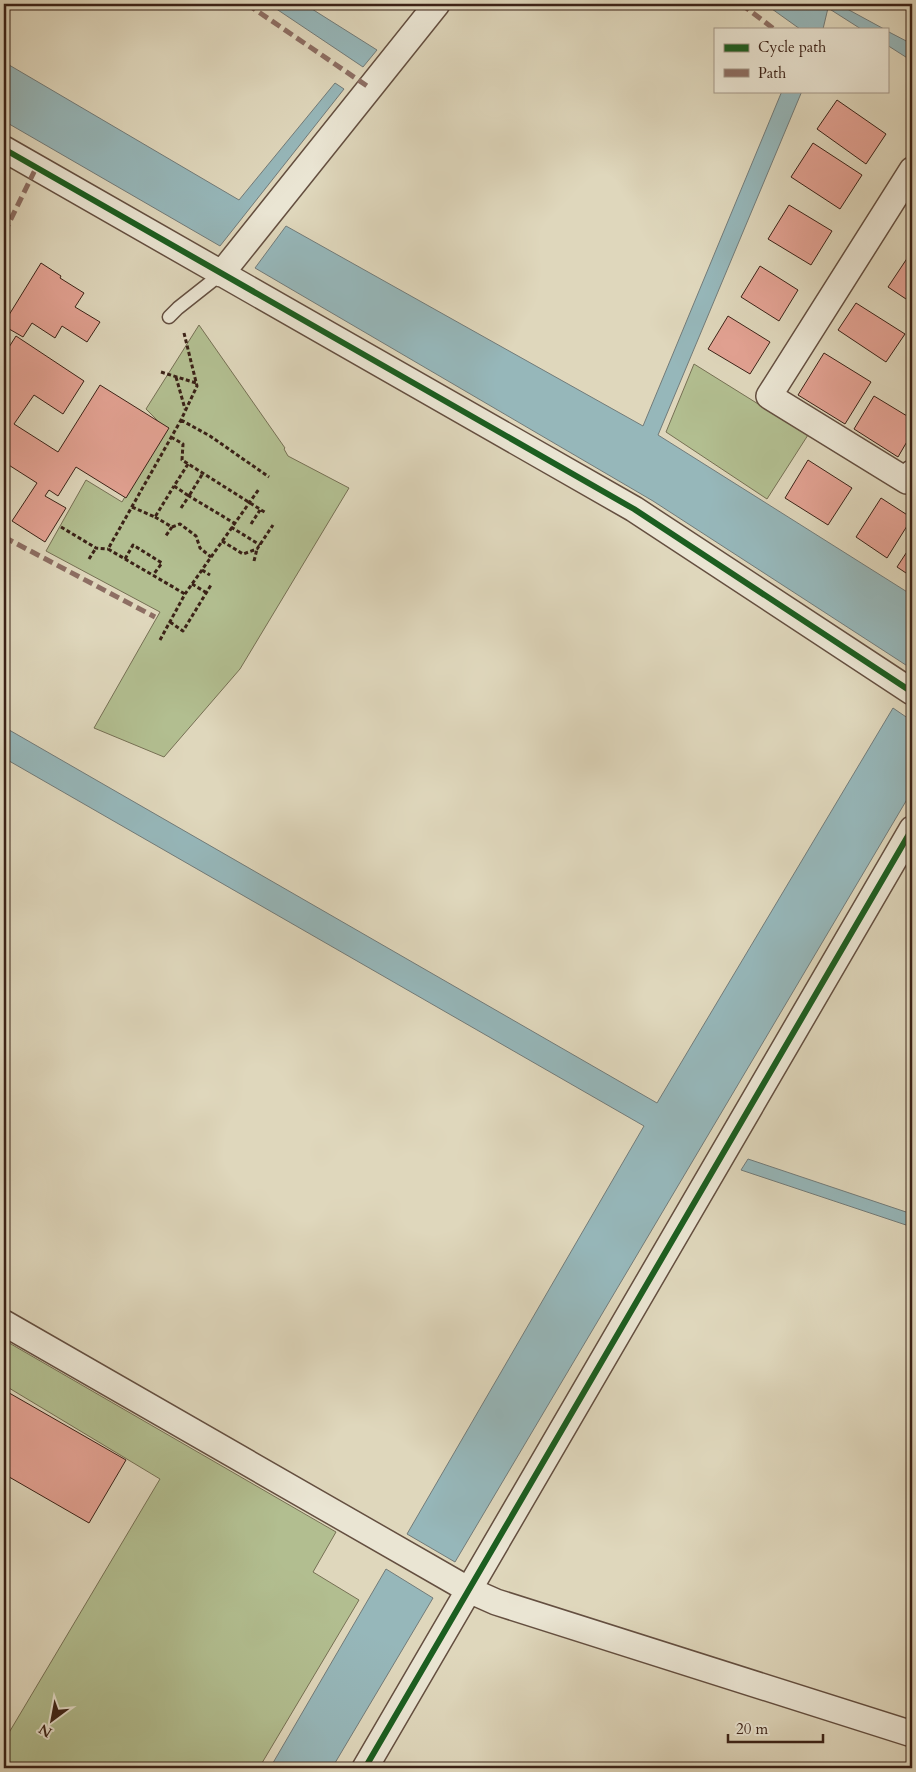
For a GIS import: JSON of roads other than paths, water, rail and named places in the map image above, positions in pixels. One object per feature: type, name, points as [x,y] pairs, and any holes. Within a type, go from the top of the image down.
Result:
[{"type":"street","points":[[221,274],[437,4]]},
{"type":"street","points":[[4,149],[634,509],[912,692]]},
{"type":"street","points":[[912,170],[769,396],[907,481],[912,473]]},
{"type":"street","points":[[365,1768],[912,829]]},
{"type":"street","points":[[4,1323],[469,1590],[496,1602],[912,1734]]},
{"type":"lane","points":[[174,313],[221,274]]},
{"type":"water","points":[[269,4],[304,4],[377,50],[363,67]]},
{"type":"water","points":[[765,4],[838,4],[882,28],[859,28],[828,8],[823,28],[799,28]]},
{"type":"water","points":[[888,32],[912,44],[912,61],[888,46]]},
{"type":"water","points":[[4,62],[239,200],[335,83],[344,89],[220,246],[4,121]]},
{"type":"water","points":[[782,92],[802,92],[658,435],[912,595],[912,669],[653,501],[255,268],[286,226],[643,426]]},
{"type":"water","points":[[893,708],[912,721],[912,791],[455,1562],[407,1534],[644,1126],[4,758],[4,727],[657,1103]]},
{"type":"water","points":[[748,1159],[912,1214],[912,1227],[741,1170]]},
{"type":"water","points":[[386,1569],[433,1598],[332,1768],[270,1768]]}]
